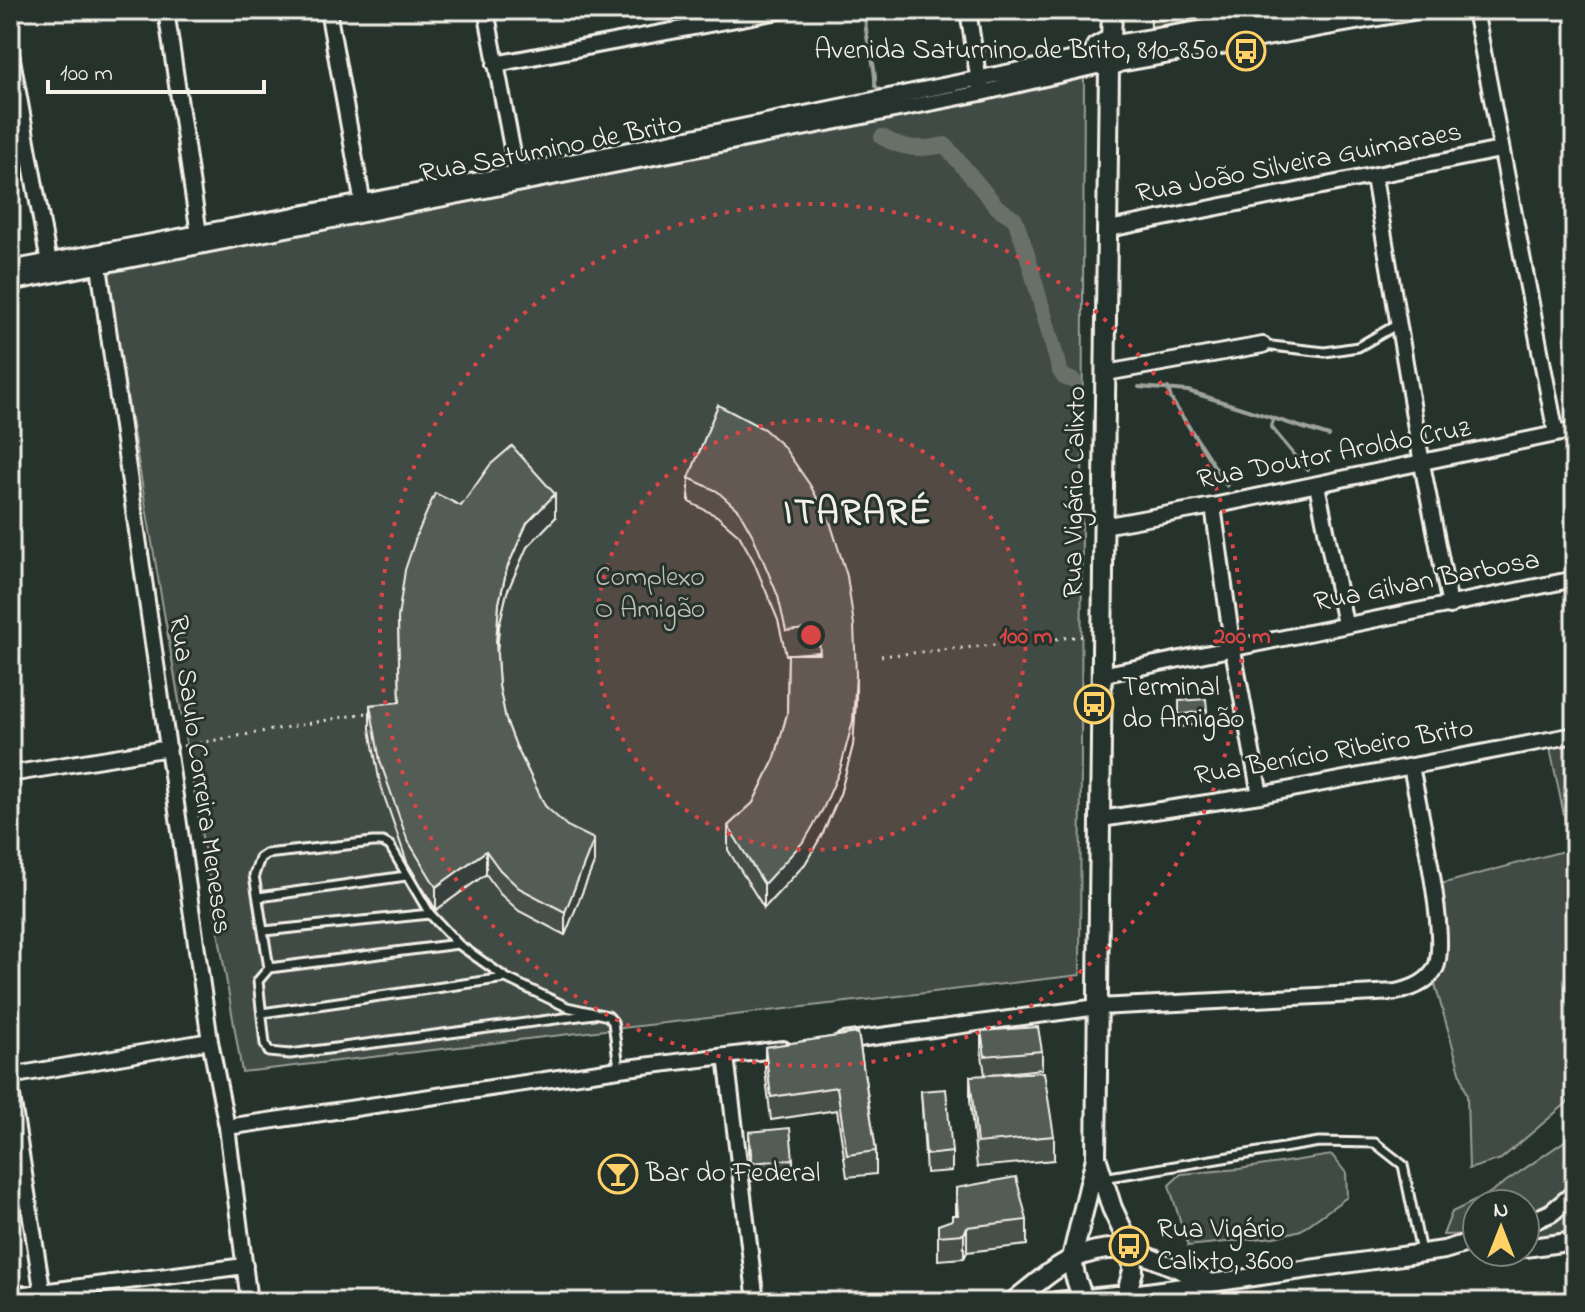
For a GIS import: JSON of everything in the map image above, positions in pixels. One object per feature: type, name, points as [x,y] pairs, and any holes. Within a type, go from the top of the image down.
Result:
[{"type":"main road","name":"Rua Vigário Calixto","points":[[1083,1299],[1072,1258],[1096,1158],[1109,229],[1108,56],[1112,10]]},
{"type":"main road","name":"Rua Satumino de Brito","points":[[1108,56],[1320,14],[1412,10]]},
{"type":"main road","name":"Rua Vigário Calixto","points":[[1096,1158],[1112,1208],[1132,1250]]},
{"type":"main road","points":[[1013,1302],[1072,1258],[1101,1248],[1132,1250],[1133,1271],[1126,1295],[1057,1302]]},
{"type":"street","points":[[166,10],[200,240]]},
{"type":"street","points":[[328,10],[364,209]]},
{"type":"street","points":[[486,10],[518,179]]},
{"type":"street","points":[[495,64],[784,10]]},
{"type":"street","points":[[968,10],[980,87]]},
{"type":"street","points":[[1475,10],[1556,434]]},
{"type":"street","points":[[10,48],[49,263]]},
{"type":"street","name":"Rua Satumino de Brito","points":[[10,283],[98,260],[980,87],[1108,56]]},
{"type":"street","name":"Rua João Silveira Guimaraes","points":[[1109,229],[1500,150]]},
{"type":"street","points":[[1374,177],[1422,464],[1450,606]]},
{"type":"street","name":"Rua Satumino de Brito","points":[[10,269],[98,260]]},
{"type":"street","name":"Rua Saulo Correira Meneses","points":[[98,260],[210,1041],[227,1127],[249,1302]]},
{"type":"street","points":[[1106,373],[1263,345]]},
{"type":"street","name":"Rua Doutor Aroldo Cruz","points":[[1103,526],[1422,464],[1575,430]]},
{"type":"street","points":[[1317,485],[1345,624]]},
{"type":"street","points":[[1213,506],[1233,650],[1260,795]]},
{"type":"street","name":"Rua Gilvan Barbosa","points":[[1101,675],[1575,579]]},
{"type":"street","name":"Rua Benício Ribeiro Brito","points":[[1101,819],[1260,795],[1575,735]]},
{"type":"street","points":[[10,774],[169,748]]},
{"type":"street","points":[[835,1042],[1098,1007],[1408,989],[1427,979],[1439,956],[1439,927],[1411,766]]},
{"type":"street","points":[[10,1076],[210,1041]]},
{"type":"street","points":[[227,1127],[619,1069],[804,1046]]},
{"type":"street","points":[[726,1056],[756,1302]]},
{"type":"street","points":[[10,1084],[43,1297]]},
{"type":"street","points":[[1541,1217],[1575,1193]]},
{"type":"street","points":[[1541,1246],[1575,1241]]},
{"type":"street","points":[[1126,1295],[1421,1254],[1461,1245]]},
{"type":"street","points":[[1132,1250],[1213,1284]]},
{"type":"street","points":[[1444,1250],[1461,1251]]},
{"type":"street","points":[[10,1296],[43,1297],[245,1266]]},
{"type":"lane","points":[[1263,345],[1325,352],[1358,347],[1398,324]]},
{"type":"lane","points":[[269,968],[254,875],[260,858],[266,854],[383,842],[390,846],[430,914],[458,944],[506,978],[567,1007],[608,1016],[613,1022],[619,1069]]},
{"type":"lane","points":[[259,897],[406,876]]},
{"type":"lane","points":[[264,931],[430,914]]},
{"type":"lane","points":[[458,944],[269,968],[258,981],[265,1044],[269,1052],[277,1054],[594,1014]]},
{"type":"lane","points":[[262,1013],[506,978]]},
{"type":"lane","points":[[1103,1178],[1319,1142],[1375,1143],[1403,1165],[1421,1254]]},
{"type":"path","points":[[881,656],[1101,634]]},
{"type":"path","points":[[169,748],[372,712]]},
{"type":"green space","name":"Complexo O Amigão","points":[[1084,71],[1080,975],[242,1072],[105,266]]},
{"type":"green space","points":[[1575,741],[1575,1096],[1501,1159],[1469,1169],[1467,1096],[1434,981],[1444,968],[1441,884],[1571,849],[1550,748]]},
{"type":"green space","points":[[1575,1134],[1575,1180],[1570,1189],[1541,1206],[1541,1188],[1497,1188]]},
{"type":"green space","points":[[1332,1155],[1346,1173],[1347,1197],[1301,1230],[1274,1237],[1188,1246],[1169,1185],[1181,1174]]},
{"type":"green space","points":[[1575,1198],[1575,1237],[1541,1242],[1541,1218]]},
{"type":"green space","points":[[1461,1208],[1461,1234],[1443,1235],[1452,1212]]},
{"type":"building","points":[[1150,10],[1200,10],[1200,13],[1151,21]]},
{"type":"building","points":[[718,405],[764,429],[783,446],[810,485],[830,522],[847,576],[854,625],[856,675],[853,721],[840,770],[805,840],[764,884],[728,826],[753,803],[775,758],[787,714],[788,654],[820,654],[818,628],[786,631],[778,596],[739,511],[717,491],[689,478]]},
{"type":"building","points":[[512,446],[555,494],[527,523],[507,568],[499,603],[496,642],[499,686],[506,720],[545,806],[567,826],[594,839],[565,912],[519,888],[486,851],[436,887],[407,839],[380,761],[370,705],[400,702],[398,618],[405,570],[435,493],[461,506],[490,465]]},
{"type":"building","points":[[1206,699],[1207,710],[1179,715],[1179,701]]},
{"type":"building","points":[[1038,1027],[1042,1051],[985,1056],[981,1031]]},
{"type":"building","points":[[858,1033],[876,1151],[847,1155],[837,1087],[771,1097],[765,1047]]},
{"type":"building","points":[[1044,1072],[1054,1136],[977,1143],[970,1076]]},
{"type":"building","points":[[946,1089],[952,1152],[926,1155],[921,1091]]},
{"type":"building","points":[[790,1128],[793,1159],[752,1163],[749,1132]]},
{"type":"building","points":[[1016,1177],[1027,1220],[967,1227],[964,1234],[938,1236],[938,1225],[952,1220],[952,1215],[958,1215],[956,1188]]},
{"type":"waterway","points":[[861,12],[866,15],[875,86],[882,92]]},
{"type":"waterway","points":[[882,137],[913,148],[945,145],[997,207],[1015,219],[1060,371],[1064,377],[1074,381]]},
{"type":"waterway","points":[[1139,387],[1188,391],[1329,436]]},
{"type":"waterway","points":[[1168,388],[1171,399],[1227,486]]},
{"type":"waterway","points":[[1273,419],[1271,427],[1307,470]]},
{"type":"place","name":"Avenida Saturnino de Brito, 810-850","points":[[1246,51]]},
{"type":"place","name":"Terminal do Amigão","points":[[1094,704]]},
{"type":"place","name":"Bar do Federal","points":[[618,1174]]},
{"type":"place","name":"Rua Vigário Calixto, 3600","points":[[1129,1246]]},
{"type":"district","name":"ITARARÉ","points":[[858,514]]}]
